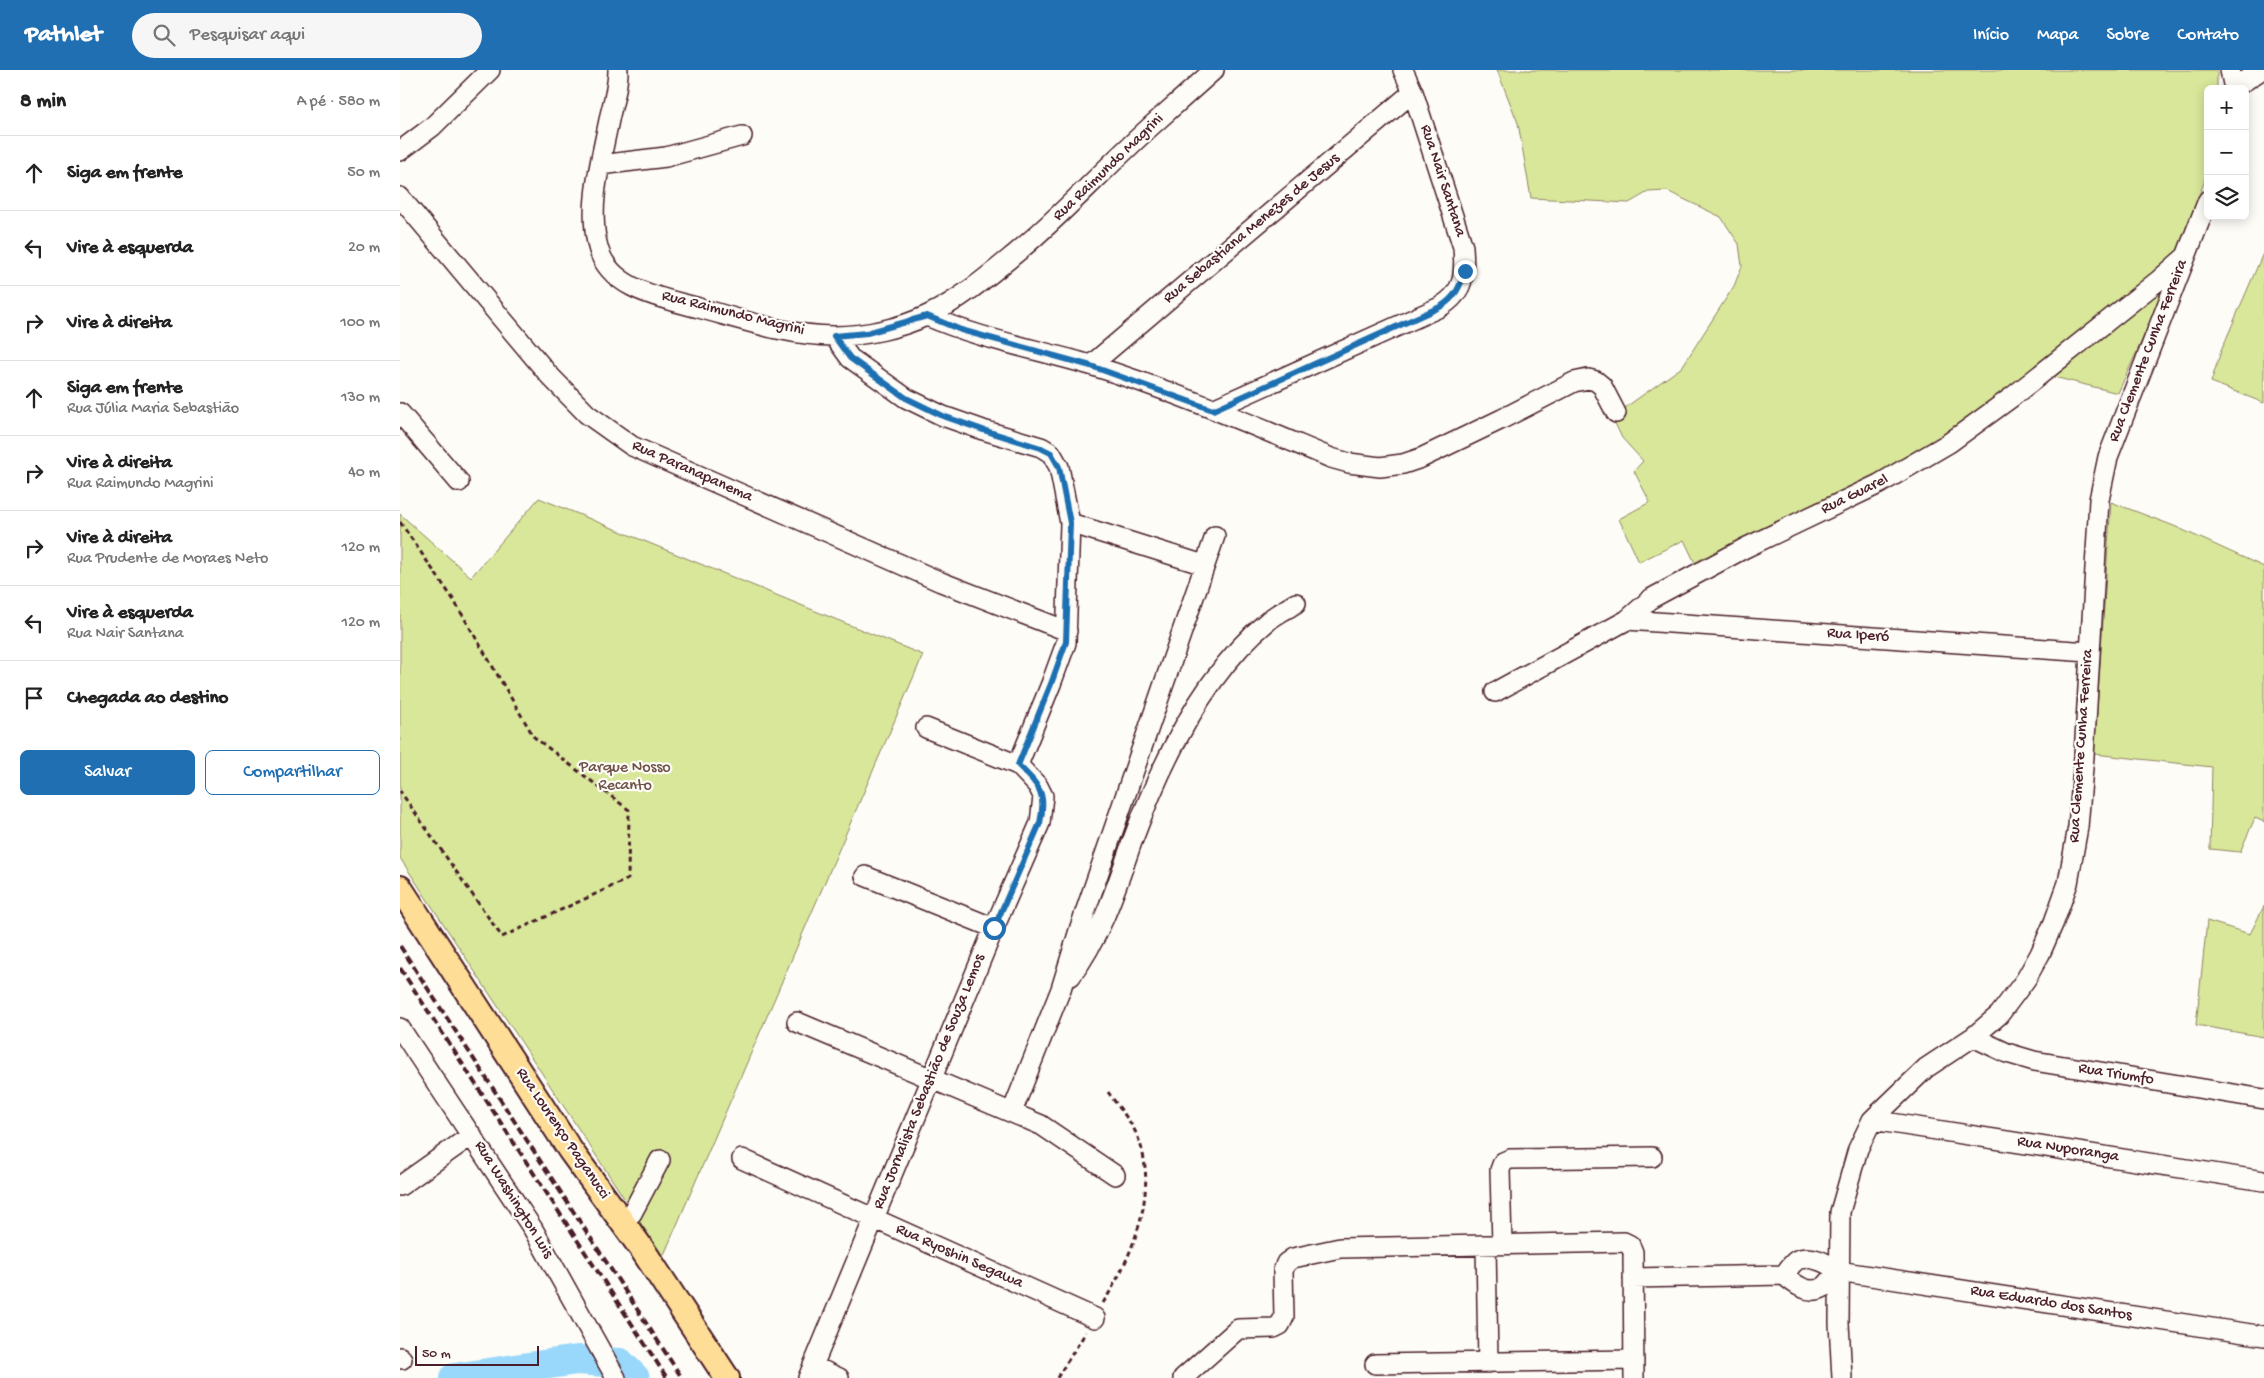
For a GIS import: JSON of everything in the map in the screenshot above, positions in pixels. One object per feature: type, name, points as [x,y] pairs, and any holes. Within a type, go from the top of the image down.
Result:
[{"type":"main road","name":"Rua Lourenço Paganucci","points":[[400,888],[570,1150],[727,1378]]},
{"type":"street","points":[[400,152],[432,127],[490,70]]},
{"type":"street","name":"Rua Raimundo Magrini","points":[[618,70],[596,188],[595,230],[599,250],[608,267],[626,284],[661,298],[760,324],[834,336],[867,333],[927,316],[956,300],[1048,227],[1161,116],[1214,70]]},
{"type":"street","name":"Rua Nair Santana","points":[[1213,410],[1440,307],[1451,300],[1460,287],[1465,271],[1463,247],[1413,92],[1403,70]]},
{"type":"street","points":[[2230,70],[2233,85]]},
{"type":"street","points":[[2240,85],[2261,70]]},
{"type":"street","name":"Rua Sebastiana Menezes de Jesus","points":[[1091,366],[1413,92]]},
{"type":"street","points":[[600,165],[666,156],[742,136]]},
{"type":"street","name":"Rua Paranapanema","points":[[400,198],[549,375],[587,414],[632,446],[941,582],[1067,631]]},
{"type":"street","name":"Rua Clemente Cunha Ferreira","points":[[1842,1378],[1838,1272],[1842,1204],[1858,1149],[1872,1120],[1926,1068],[1973,1036],[1999,1015],[2026,979],[2040,954],[2068,884],[2078,827],[2084,765],[2098,500],[2108,457],[2204,211]]},
{"type":"street","name":"Rua Guarel","points":[[1495,692],[1627,620],[1661,594],[1745,548],[1879,484],[1949,443],[2012,397],[2187,256]]},
{"type":"street","points":[[927,316],[961,330],[1091,366],[1213,410],[1331,458],[1349,463],[1380,467],[1403,464],[1421,458],[1574,382],[1588,379],[1596,381],[1602,386],[1616,413]]},
{"type":"street","points":[[834,336],[850,358],[906,398],[943,416],[1041,448],[1051,453],[1059,467],[1070,523],[1066,642],[1018,765]]},
{"type":"street","points":[[400,413],[460,482]]},
{"type":"street","points":[[1070,523],[1204,565]]},
{"type":"street","points":[[1012,1112],[1061,988],[1080,927],[1215,536]]},
{"type":"street","points":[[1061,988],[1096,936],[1109,907],[1134,839],[1166,765],[1203,694],[1222,668],[1246,641],[1269,620],[1296,603]]},
{"type":"street","name":"Rua Iperó","points":[[1627,620],[2089,652]]},
{"type":"street","name":"Rua Jornalista Sebastião de Souza Lemos","points":[[810,1372],[994,928],[1040,823],[1043,810],[1043,796],[1038,786],[1018,765],[926,728]]},
{"type":"street","points":[[865,876],[994,928]]},
{"type":"street","points":[[796,1022],[1041,1125],[1115,1175]]},
{"type":"street","name":"Rua Washington Luis","points":[[400,1028],[533,1229],[613,1372]]},
{"type":"street","name":"Rua Triumfo","points":[[1973,1036],[2007,1053],[2034,1061],[2264,1099]]},
{"type":"street","name":"Rua Nuporanga","points":[[1872,1120],[2264,1181]]},
{"type":"street","points":[[400,1186],[472,1135]]},
{"type":"street","points":[[1488,1363],[1494,1245],[1500,1170],[1503,1162],[1510,1159],[1652,1157]]},
{"type":"street","name":"Rua Ryoshin Segawa","points":[[742,1159],[873,1220],[1095,1318]]},
{"type":"street","points":[[622,1223],[632,1213],[660,1160]]},
{"type":"street","points":[[1183,1378],[1238,1329],[1274,1328],[1280,1324],[1284,1317],[1283,1272],[1286,1263],[1293,1258],[1340,1248],[1624,1242],[1630,1245],[1633,1252],[1634,1369],[1488,1363],[1375,1364]]},
{"type":"street","points":[[1633,1278],[1784,1275],[1797,1287],[1809,1289],[1824,1287],[1838,1272],[1823,1260],[1809,1258],[1797,1260],[1784,1275]]},
{"type":"street","name":"Rua Eduardo dos Santos","points":[[1838,1272],[2264,1336]]},
{"type":"street","points":[[810,1372],[839,1378]]},
{"type":"path","points":[[400,522],[453,599],[534,736],[629,810],[628,879],[502,937],[400,791]]},
{"type":"path","points":[[1057,1378],[1116,1283],[1138,1226],[1146,1183],[1145,1161],[1136,1133],[1108,1092]]},
{"type":"green space","points":[[1497,70],[2217,70],[2217,85],[2204,85],[2204,183],[2175,256],[1988,406],[1887,475],[1696,565],[1684,540],[1639,562],[1619,519],[1650,502],[1634,471],[1643,461],[1622,438],[1612,417],[1682,367],[1734,286],[1742,266],[1739,244],[1721,217],[1667,191],[1648,192],[1629,203],[1531,198],[1518,123]]},
{"type":"green space","points":[[2264,251],[2264,403],[2211,382],[2221,351]]},
{"type":"green space","points":[[2168,283],[2118,393],[2054,377]]},
{"type":"green space","name":"Parque Nosso Recanto","points":[[539,498],[923,655],[663,1257],[400,858],[400,514],[471,577]]},
{"type":"green space","points":[[2111,502],[2174,526],[2264,567],[2264,822],[2255,818],[2240,852],[2210,849],[2212,767],[2094,754]]},
{"type":"green space","points":[[2264,906],[2264,1037],[2196,1025],[2207,921],[2250,934]]},
{"type":"waterway","points":[[454,1378],[577,1360],[620,1363],[635,1378]]},
{"type":"railway","points":[[400,946],[682,1378]]},
{"type":"railway","points":[[400,968],[667,1378]]},
{"type":"route","points":[[994,928],[1040,823],[1043,810],[1043,796],[1038,786],[1018,765],[1066,642],[1070,523],[1059,467],[1051,453],[1041,448],[943,416],[906,398],[850,358],[834,336],[867,333],[901,325],[927,316],[961,330],[1091,366],[1213,410],[1440,307],[1451,300],[1460,287],[1465,271]]}]
